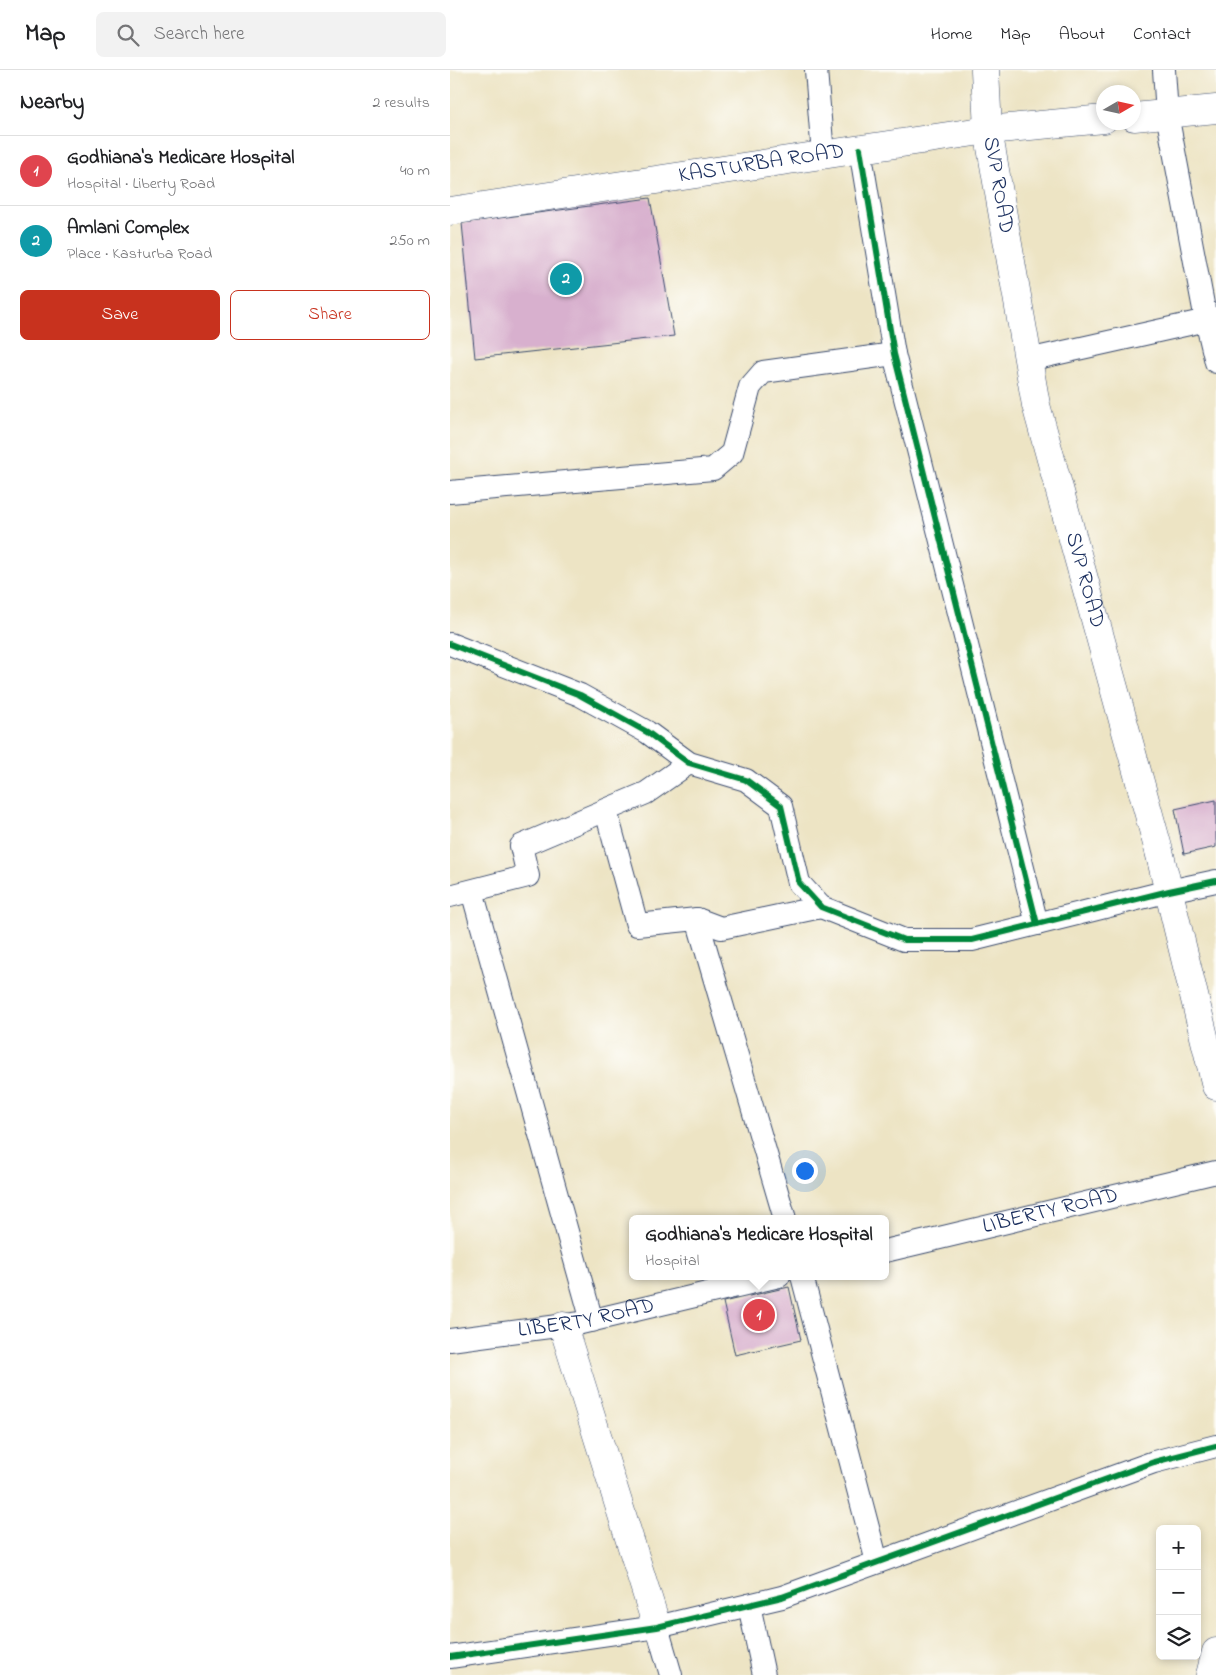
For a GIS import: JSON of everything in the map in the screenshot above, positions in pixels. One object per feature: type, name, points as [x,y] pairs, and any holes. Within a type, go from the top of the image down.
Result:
[{"type":"main road","name":"SVP ROAD","points":[[985,70],[988,130],[1036,405],[1159,851],[1216,1086]]},
{"type":"main road","points":[[1141,116],[1216,110]]},
{"type":"main road","name":"KASTURBA ROAD","points":[[450,211],[988,130],[1096,120]]},
{"type":"main road","points":[[563,1326],[657,1627]]},
{"type":"main road","points":[[1210,1675],[1216,1652]]},
{"type":"street","points":[[816,70],[823,155]]},
{"type":"street","points":[[1164,70],[1166,114],[1211,319],[1216,362]]},
{"type":"street","points":[[860,149],[894,354],[1037,924]]},
{"type":"street","points":[[1028,360],[1211,319]]},
{"type":"street","points":[[450,492],[713,469],[732,453],[750,387],[763,372],[894,354]]},
{"type":"street","points":[[450,644],[580,695],[647,732],[689,763],[746,780],[781,806],[798,884],[821,907],[904,940],[972,940],[1216,881]]},
{"type":"street","points":[[450,896],[528,876],[521,846],[646,793],[689,763]]},
{"type":"street","points":[[606,811],[637,925],[697,919],[721,928],[821,907]]},
{"type":"street","points":[[472,891],[592,1321]]},
{"type":"street","points":[[697,919],[784,1215]]},
{"type":"street","name":"LIBERTY ROAD","points":[[889,1250],[1216,1172]]},
{"type":"street","name":"LIBERTY ROAD","points":[[450,1340],[592,1321],[762,1280]]},
{"type":"street","points":[[803,1280],[877,1562]]},
{"type":"street","points":[[450,1657],[657,1627],[782,1597],[1154,1462],[1216,1446]]},
{"type":"street","points":[[749,1604],[764,1675]]},
{"type":"street","points":[[657,1627],[671,1675]]},
{"type":"building","points":[[650,198],[674,336],[475,358],[462,223]]},
{"type":"building","points":[[1216,800],[1216,847],[1184,854],[1175,809]]},
{"type":"building","points":[[789,1287],[801,1340],[735,1355],[723,1302]]},
{"type":"cycle path","points":[[860,149],[894,354],[1037,924]]},
{"type":"cycle path","points":[[450,644],[580,695],[647,732],[689,763],[746,780],[781,806],[799,883],[821,907],[904,940],[972,940],[1216,881]]},
{"type":"cycle path","points":[[450,1657],[657,1627],[782,1597],[1154,1462],[1216,1446]]},
{"type":"place","name":"Amlani Complex","points":[[566,279]]},
{"type":"place","name":"Godhiana's Medicare Hospital","points":[[759,1315]]}]
